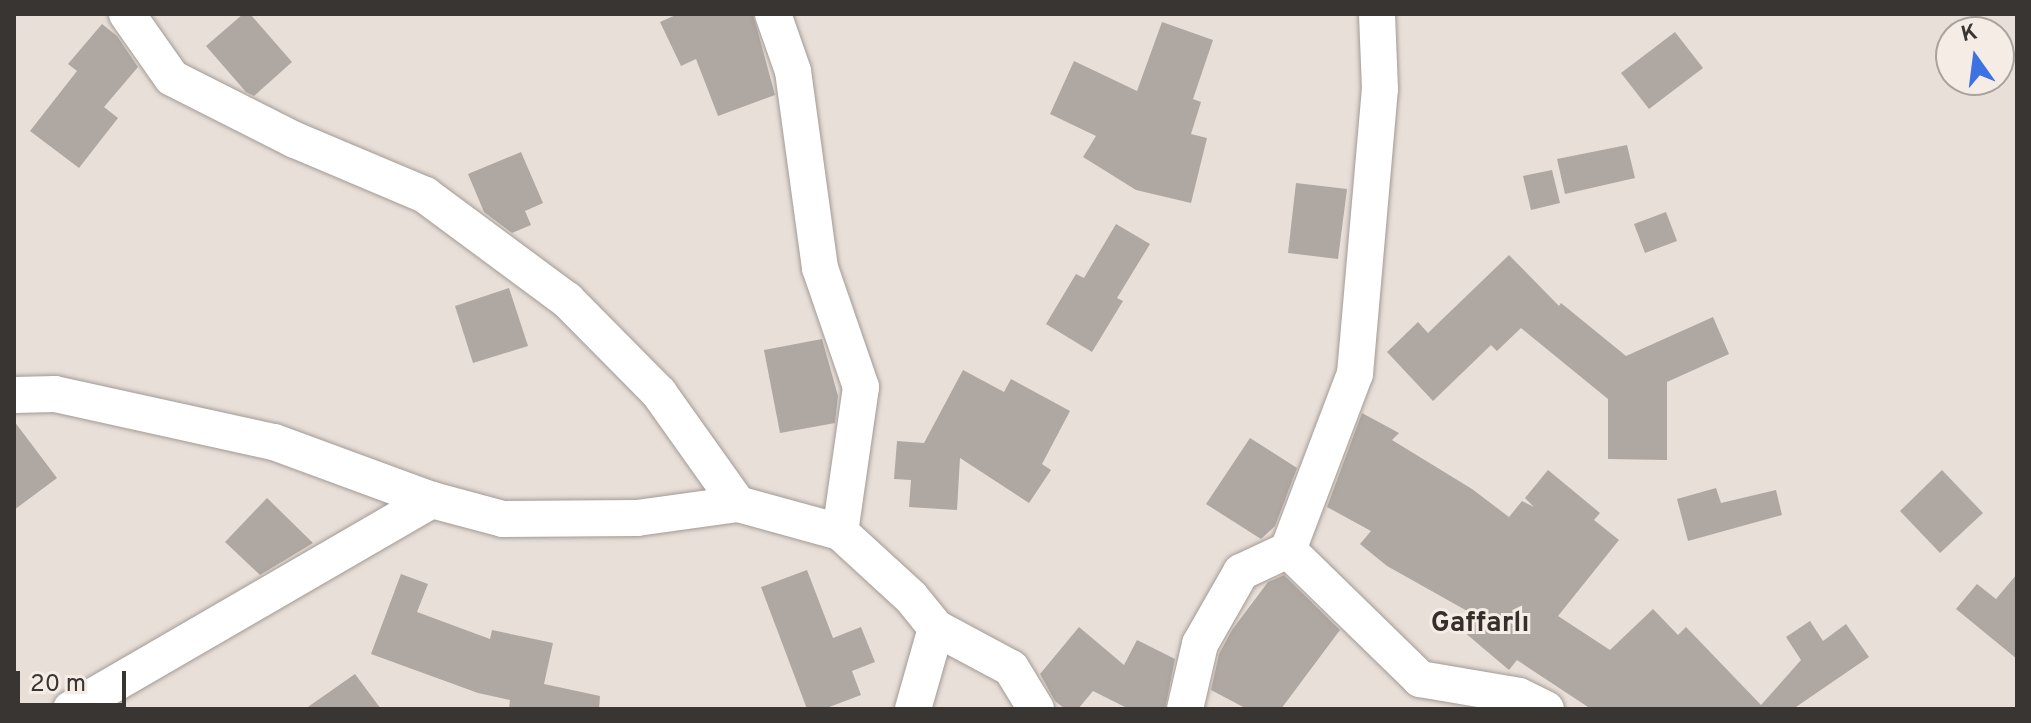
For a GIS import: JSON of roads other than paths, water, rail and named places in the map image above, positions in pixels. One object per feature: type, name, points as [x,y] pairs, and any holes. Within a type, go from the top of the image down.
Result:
[{"type":"street","points":[[127,14],[172,78],[295,140],[425,195],[567,300],[659,393],[738,504]]},
{"type":"street","points":[[773,14],[793,71],[820,268],[861,387],[840,532]]},
{"type":"street","points":[[1185,709],[1200,644],[1241,572],[1288,550],[1355,374],[1380,89],[1377,14]]},
{"type":"street","points":[[14,395],[55,394],[274,442],[432,500],[503,519],[637,518],[738,504],[840,532],[911,597],[936,628],[1011,668],[1036,709]]},
{"type":"street","points":[[71,709],[432,500]]},
{"type":"street","points":[[1288,550],[1420,679],[1519,696],[1546,709]]},
{"type":"street","points":[[913,709],[936,628]]},
{"type":"district","name":"Gaffarlı","points":[[1480,624]]}]
